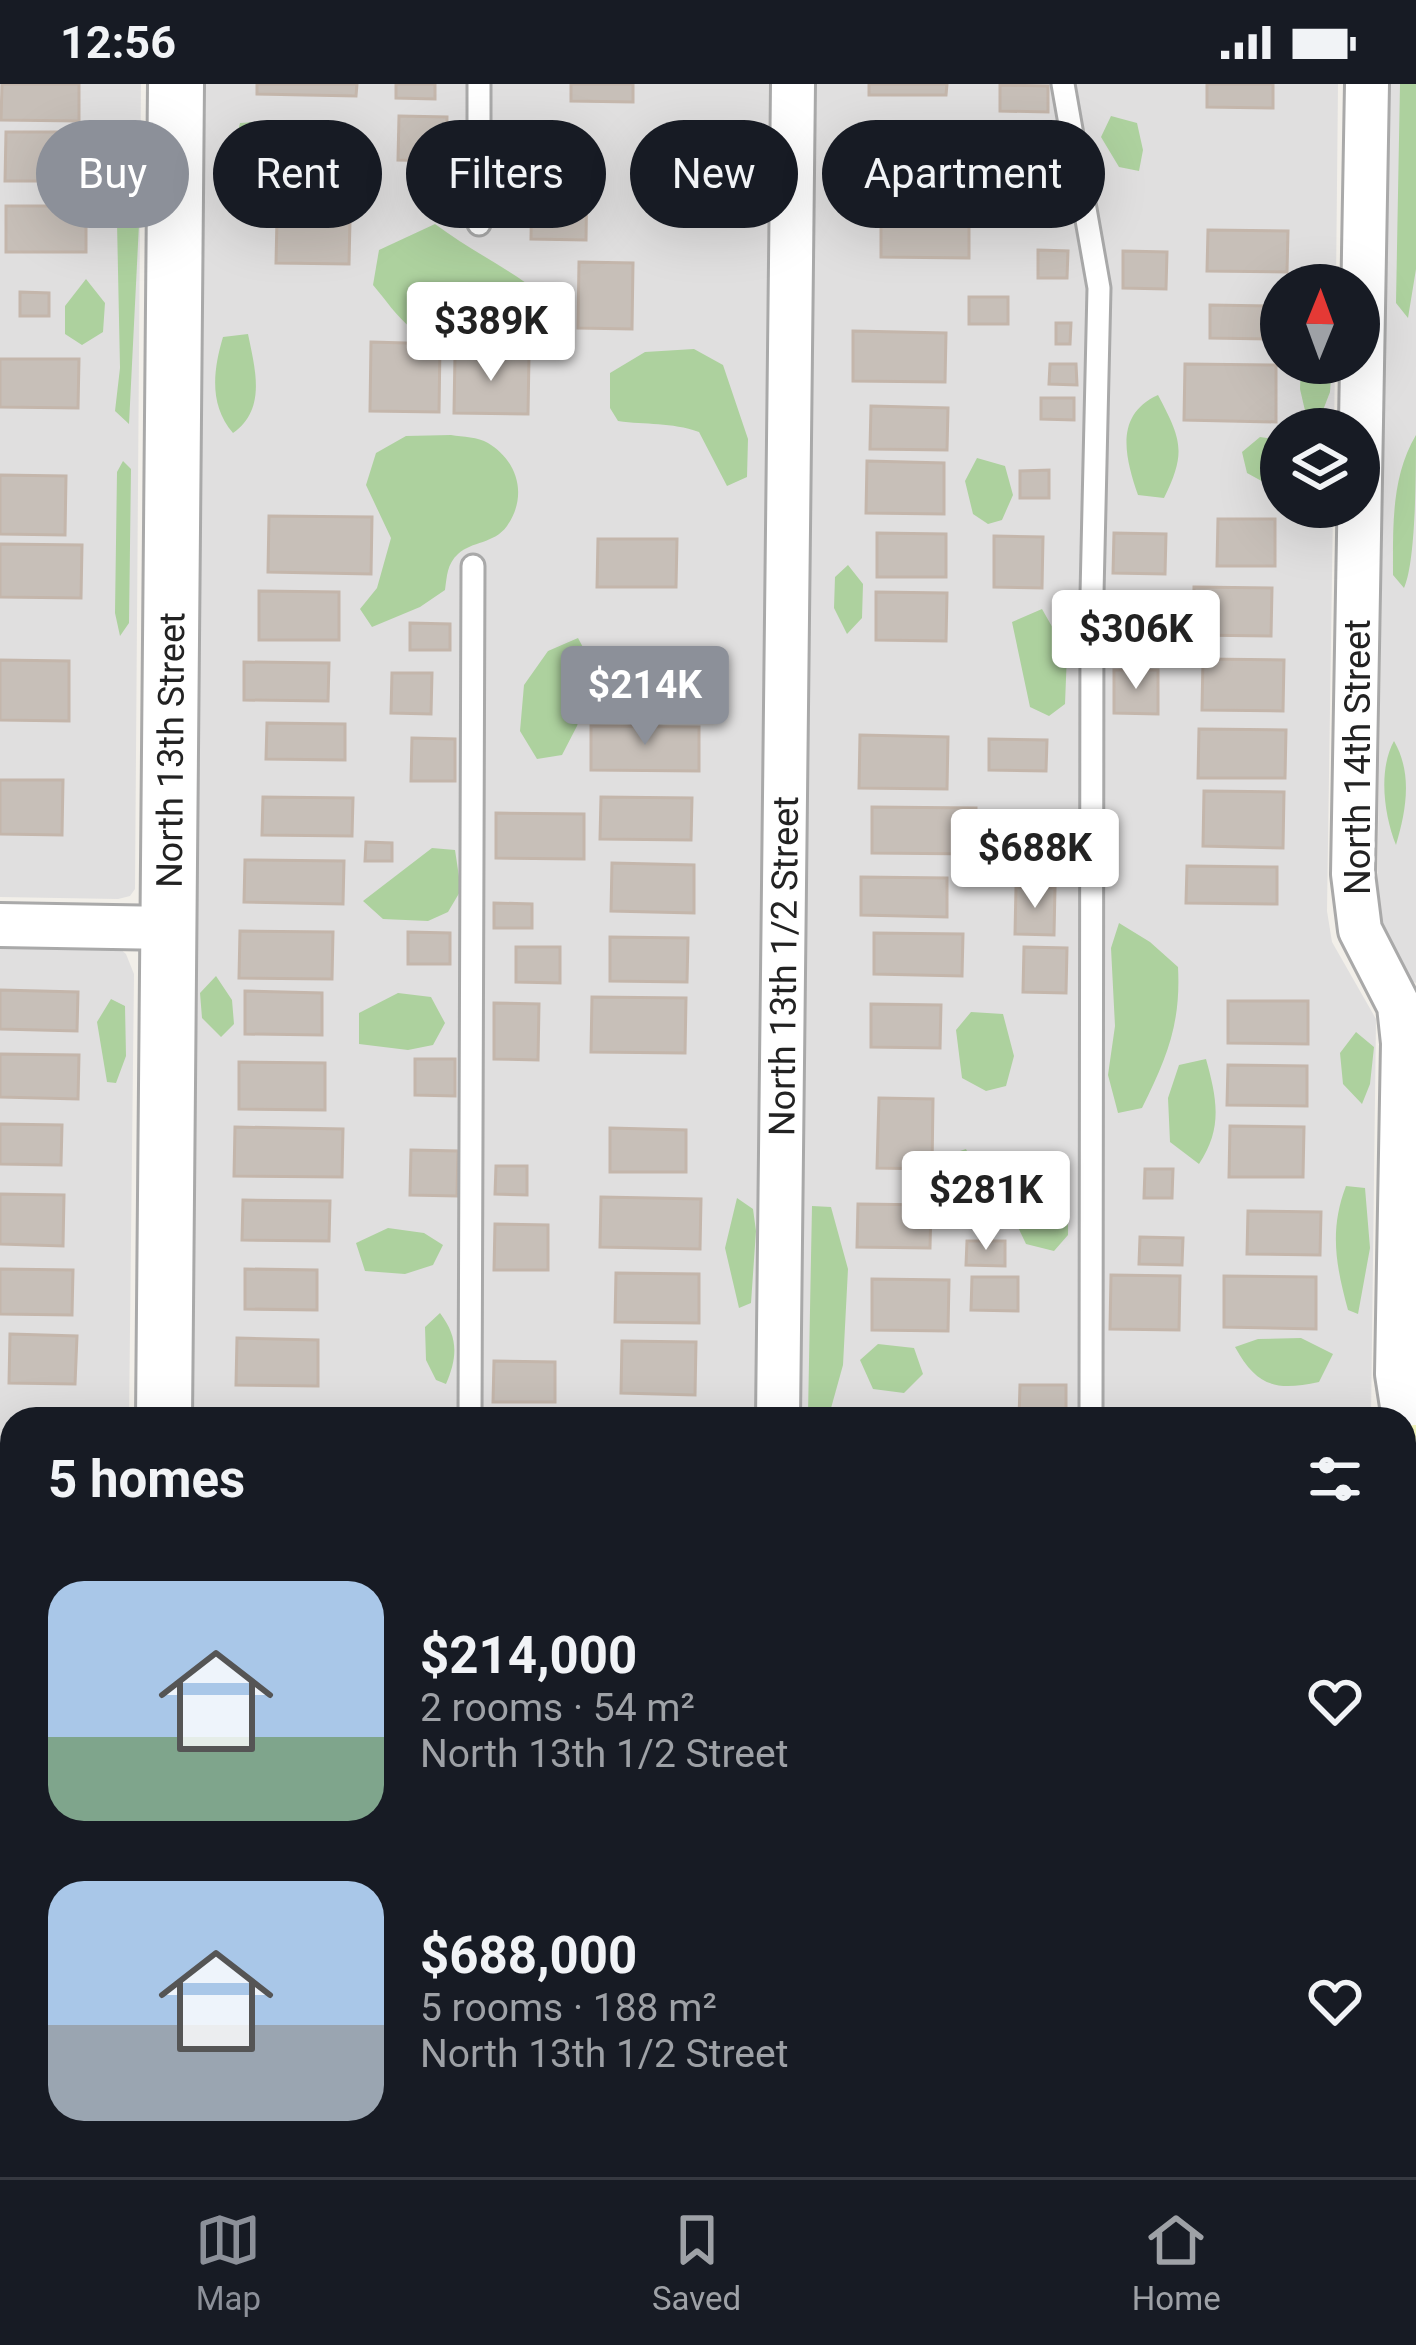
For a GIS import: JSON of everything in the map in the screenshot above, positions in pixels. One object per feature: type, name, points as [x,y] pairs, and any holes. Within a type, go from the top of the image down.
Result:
[{"type":"street","name":"North 13th Street","points":[[164,1407],[176,84]]},
{"type":"street","name":"North 13th 1/2 Street","points":[[778,1407],[793,84]]},
{"type":"street","name":"North 14th Street","points":[[1366,84],[1353,874],[1360,930],[1407,1003],[1402,1043],[1397,1374],[1403,1407]]},
{"type":"street","points":[[0,925],[170,928]]},
{"type":"lane","points":[[479,84],[479,120]]},
{"type":"lane","points":[[1063,84],[1099,288],[1091,618],[1091,1407]]},
{"type":"lane","points":[[470,1407],[473,566]]},
{"type":"shaded area","points":[[0,84],[141,84],[141,120],[36,120],[36,228],[140,228],[135,889],[118,899],[0,897]]},
{"type":"shaded area","points":[[203,84],[769,84],[769,120],[630,120],[630,228],[768,228],[756,1407],[192,1407]]},
{"type":"shaded area","points":[[809,84],[1054,84],[1061,120],[822,120],[822,228],[1083,228],[1090,288],[1081,1407],[797,1407]]},
{"type":"shaded area","points":[[1074,84],[1338,84],[1336,264],[1260,264],[1260,384],[1335,384],[1334,408],[1260,408],[1260,528],[1333,528],[1327,911],[1332,942],[1376,1019],[1371,1407],[1098,1407],[1099,593],[1105,287],[1096,228],[1105,228],[1105,120],[1079,120]]},
{"type":"shaded area","points":[[1389,84],[1416,84],[1416,983],[1408,980],[1379,923],[1377,909]]},
{"type":"shaded area","points":[[0,946],[119,948],[134,974],[129,1407],[0,1407]]},
{"type":"green space","points":[[1400,84],[1416,84],[1416,269],[1408,318],[1396,303]]},
{"type":"green space","points":[[1111,116],[1137,123],[1143,150],[1139,171],[1119,167],[1105,144]]},
{"type":"green space","points":[[117,228],[139,228],[129,424],[115,411],[120,368]]},
{"type":"green space","points":[[426,228],[441,228],[545,297],[550,330],[458,339],[423,334],[406,324],[373,285],[379,250]]},
{"type":"green space","points":[[86,279],[105,303],[103,332],[82,345],[65,334],[65,306]]},
{"type":"green space","points":[[248,334],[255,400],[244,423],[233,433],[217,399],[217,362],[223,337]]},
{"type":"green space","points":[[694,349],[723,365],[748,439],[747,477],[727,486],[699,432],[618,421],[610,408],[610,373],[645,352]]},
{"type":"green space","points":[[1300,384],[1331,384],[1324,408],[1304,408]]},
{"type":"green space","points":[[1158,395],[1178,446],[1176,469],[1164,498],[1138,495],[1127,452],[1134,414]]},
{"type":"green space","points":[[451,435],[484,441],[507,459],[517,480],[513,515],[502,532],[454,558],[445,590],[420,607],[372,627],[360,609],[377,588],[391,538],[366,485],[376,453],[406,436]]},
{"type":"green space","points":[[1416,435],[1413,538],[1404,588],[1393,575],[1394,521],[1402,468]]},
{"type":"green space","points":[[1260,437],[1260,480],[1247,473],[1242,452]]},
{"type":"green space","points":[[977,458],[1005,466],[1013,495],[1002,520],[988,524],[973,514],[965,481]]},
{"type":"green space","points":[[123,461],[131,469],[129,623],[120,636],[115,613],[117,472]]},
{"type":"green space","points":[[848,565],[863,584],[862,618],[847,634],[834,608],[835,577]]},
{"type":"green space","points":[[1042,609],[1067,653],[1065,704],[1049,716],[1030,707],[1012,622]]},
{"type":"green space","points":[[578,638],[594,668],[577,726],[562,755],[537,759],[520,731],[524,685],[548,651]]},
{"type":"green space","points":[[1394,741],[1404,766],[1406,793],[1396,845],[1384,793]]},
{"type":"green space","points":[[432,848],[455,850],[461,890],[448,912],[428,921],[383,919],[363,901]]},
{"type":"green space","points":[[1119,923],[1178,967],[1178,987],[1170,1040],[1151,1090],[1142,1108],[1118,1113],[1108,1075],[1115,1026],[1111,948]]},
{"type":"green space","points":[[216,976],[232,1000],[234,1024],[221,1037],[202,1018],[200,993]]},
{"type":"green space","points":[[398,993],[431,997],[445,1023],[433,1045],[408,1050],[359,1044],[359,1013]]},
{"type":"green space","points":[[111,999],[125,1006],[126,1056],[116,1083],[107,1082],[97,1022]]},
{"type":"green space","points":[[971,1012],[1003,1014],[1014,1056],[1006,1086],[986,1091],[962,1078],[956,1030]]},
{"type":"green space","points":[[1356,1032],[1374,1047],[1370,1084],[1362,1104],[1343,1084],[1340,1053]]},
{"type":"green space","points":[[1206,1059],[1216,1113],[1212,1138],[1199,1164],[1170,1142],[1168,1098],[1179,1065]]},
{"type":"green space","points":[[966,1149],[980,1178],[983,1207],[966,1217],[946,1198],[942,1175],[945,1156]]},
{"type":"green space","points":[[1346,1186],[1365,1188],[1370,1248],[1358,1314],[1348,1310],[1336,1248],[1337,1218]]},
{"type":"green space","points":[[737,1198],[753,1209],[756,1231],[751,1303],[739,1308],[725,1248]]},
{"type":"green space","points":[[812,1206],[831,1207],[848,1269],[843,1365],[831,1407],[808,1407]]},
{"type":"green space","points":[[1041,1206],[1068,1220],[1068,1235],[1054,1251],[1026,1244],[1015,1221]]},
{"type":"green space","points":[[388,1228],[424,1233],[443,1245],[433,1265],[405,1274],[365,1271],[356,1243]]},
{"type":"green space","points":[[440,1313],[454,1347],[446,1384],[436,1380],[426,1360],[425,1327]]},
{"type":"green space","points":[[1301,1338],[1333,1354],[1319,1382],[1269,1383],[1251,1371],[1235,1347],[1258,1339]]},
{"type":"green space","points":[[878,1344],[914,1348],[923,1374],[904,1393],[873,1389],[860,1360]]},
{"type":"building","points":[[2,84],[79,84],[79,120],[1,120]]},
{"type":"building","points":[[257,84],[357,84],[356,96],[257,94]]},
{"type":"building","points":[[396,84],[435,84],[435,99],[396,98]]},
{"type":"building","points":[[571,84],[633,84],[633,102],[571,101]]},
{"type":"building","points":[[869,84],[947,84],[946,95],[869,95]]},
{"type":"building","points":[[1207,84],[1273,84],[1273,108],[1207,107]]},
{"type":"building","points":[[1000,85],[1048,86],[1048,112],[1000,111]]},
{"type":"building","points":[[399,116],[447,117],[406,120],[406,160],[398,160]]},
{"type":"building","points":[[6,132],[36,132],[36,181],[5,181]]},
{"type":"building","points":[[6,206],[36,206],[36,228],[86,228],[86,252],[6,252]]},
{"type":"building","points":[[277,228],[350,228],[349,264],[276,263]]},
{"type":"building","points":[[531,228],[586,228],[586,240],[531,239]]},
{"type":"building","points":[[881,228],[969,228],[969,258],[881,257]]},
{"type":"building","points":[[1208,230],[1288,231],[1287,264],[1260,264],[1260,272],[1207,271]]},
{"type":"building","points":[[1038,250],[1068,251],[1067,278],[1038,278]]},
{"type":"building","points":[[1123,251],[1167,252],[1166,289],[1123,288]]},
{"type":"building","points":[[579,262],[633,263],[632,329],[578,328]]},
{"type":"building","points":[[20,292],[49,293],[49,316],[20,316]]},
{"type":"building","points":[[969,297],[1008,297],[1008,324],[969,324]]},
{"type":"building","points":[[1210,305],[1260,306],[1260,339],[1210,338]]},
{"type":"building","points":[[1056,323],[1071,323],[1070,344],[1056,344]]},
{"type":"building","points":[[853,331],[946,333],[945,382],[853,381]]},
{"type":"building","points":[[371,342],[440,344],[439,412],[370,411]]},
{"type":"building","points":[[455,354],[529,356],[528,414],[454,413]]},
{"type":"building","points":[[0,359],[79,359],[78,408],[0,407]]},
{"type":"building","points":[[1050,364],[1076,364],[1077,385],[1049,384]]},
{"type":"building","points":[[1185,364],[1260,365],[1260,384],[1276,384],[1276,408],[1260,408],[1260,422],[1184,420]]},
{"type":"building","points":[[1041,398],[1074,398],[1074,420],[1041,419]]},
{"type":"building","points":[[871,406],[948,408],[947,450],[870,449]]},
{"type":"building","points":[[867,461],[944,463],[944,514],[866,513]]},
{"type":"building","points":[[1049,470],[1049,498],[1020,498],[1020,471]]},
{"type":"building","points":[[0,475],[66,476],[65,535],[0,534]]},
{"type":"building","points":[[269,516],[372,517],[371,574],[268,572]]},
{"type":"building","points":[[1218,519],[1260,519],[1260,528],[1275,528],[1275,566],[1217,566]]},
{"type":"building","points":[[877,533],[946,534],[946,577],[877,577]]},
{"type":"building","points":[[1114,533],[1166,534],[1165,574],[1113,573]]},
{"type":"building","points":[[994,536],[1043,537],[1042,588],[994,587]]},
{"type":"building","points":[[598,539],[677,539],[676,587],[597,587]]},
{"type":"building","points":[[0,544],[82,545],[81,598],[0,597]]},
{"type":"building","points":[[1194,587],[1272,588],[1271,636],[1193,635]]},
{"type":"building","points":[[259,591],[339,592],[339,640],[259,640]]},
{"type":"building","points":[[876,592],[947,593],[946,641],[876,640]]},
{"type":"building","points":[[1121,594],[1167,595],[1167,638],[1121,637]]},
{"type":"building","points":[[410,623],[450,624],[450,650],[410,650]]},
{"type":"building","points":[[623,658],[681,658],[680,711],[622,711]]},
{"type":"building","points":[[1203,659],[1284,660],[1283,711],[1202,710]]},
{"type":"building","points":[[0,660],[69,661],[69,721],[0,720]]},
{"type":"building","points":[[244,662],[329,663],[328,701],[244,700]]},
{"type":"building","points":[[1114,670],[1158,670],[1158,714],[1114,713]]},
{"type":"building","points":[[392,673],[432,673],[431,714],[391,713]]},
{"type":"building","points":[[267,723],[345,724],[345,760],[266,759]]},
{"type":"building","points":[[591,726],[699,727],[699,771],[591,770]]},
{"type":"building","points":[[1199,729],[1286,730],[1285,778],[1198,778]]},
{"type":"building","points":[[860,735],[948,737],[947,789],[859,788]]},
{"type":"building","points":[[412,738],[455,739],[455,781],[411,781]]},
{"type":"building","points":[[989,739],[1047,740],[1046,771],[989,770]]},
{"type":"building","points":[[0,780],[63,780],[62,835],[0,834]]},
{"type":"building","points":[[1204,791],[1284,792],[1283,848],[1203,846]]},
{"type":"building","points":[[263,797],[353,798],[352,836],[262,835]]},
{"type":"building","points":[[601,797],[692,798],[691,840],[600,839]]},
{"type":"building","points":[[872,807],[976,808],[975,854],[872,853]]},
{"type":"building","points":[[496,813],[584,814],[584,859],[496,858]]},
{"type":"building","points":[[1042,840],[1066,840],[1065,856],[1042,855]]},
{"type":"building","points":[[366,842],[392,843],[392,861],[365,861]]},
{"type":"building","points":[[245,860],[344,861],[343,904],[244,902]]},
{"type":"building","points":[[612,863],[694,865],[694,913],[611,911]]},
{"type":"building","points":[[1187,866],[1277,867],[1277,904],[1186,903]]},
{"type":"building","points":[[861,877],[947,878],[947,917],[861,915]]},
{"type":"building","points":[[1016,887],[1055,888],[1054,935],[1015,934]]},
{"type":"building","points":[[494,903],[532,904],[532,928],[494,928]]},
{"type":"building","points":[[240,931],[333,932],[332,979],[239,978]]},
{"type":"building","points":[[408,932],[450,933],[450,964],[408,964]]},
{"type":"building","points":[[874,933],[963,934],[962,976],[874,974]]},
{"type":"building","points":[[610,937],[688,938],[687,982],[610,981]]},
{"type":"building","points":[[516,947],[560,947],[560,983],[516,982]]},
{"type":"building","points":[[1024,947],[1067,948],[1066,993],[1023,992]]},
{"type":"building","points":[[0,990],[78,992],[77,1031],[0,1029]]},
{"type":"building","points":[[245,991],[322,993],[322,1035],[245,1034]]},
{"type":"building","points":[[592,997],[686,998],[685,1053],[591,1052]]},
{"type":"building","points":[[1228,1001],[1308,1001],[1308,1044],[1228,1043]]},
{"type":"building","points":[[494,1003],[539,1004],[538,1060],[494,1059]]},
{"type":"building","points":[[871,1004],[941,1005],[940,1048],[871,1047]]},
{"type":"building","points":[[0,1054],[79,1055],[78,1099],[0,1097]]},
{"type":"building","points":[[415,1059],[455,1059],[455,1096],[415,1095]]},
{"type":"building","points":[[239,1062],[325,1063],[325,1110],[239,1109]]},
{"type":"building","points":[[1228,1065],[1307,1066],[1307,1106],[1227,1105]]},
{"type":"building","points":[[879,1098],[933,1099],[932,1169],[877,1168]]},
{"type":"building","points":[[0,1124],[62,1125],[61,1165],[0,1164]]},
{"type":"building","points":[[1230,1126],[1304,1127],[1303,1177],[1229,1177]]},
{"type":"building","points":[[235,1127],[343,1129],[342,1177],[234,1176]]},
{"type":"building","points":[[610,1128],[686,1130],[686,1172],[610,1172]]},
{"type":"building","points":[[411,1150],[458,1151],[457,1196],[410,1195]]},
{"type":"building","points":[[995,1161],[1047,1162],[1047,1201],[994,1200]]},
{"type":"building","points":[[496,1166],[527,1166],[527,1195],[495,1194]]},
{"type":"building","points":[[1145,1169],[1173,1169],[1172,1198],[1144,1198]]},
{"type":"building","points":[[0,1194],[64,1195],[63,1246],[0,1244]]},
{"type":"building","points":[[601,1197],[701,1199],[700,1249],[600,1247]]},
{"type":"building","points":[[243,1200],[330,1201],[329,1241],[242,1240]]},
{"type":"building","points":[[858,1204],[931,1205],[930,1248],[857,1247]]},
{"type":"building","points":[[1248,1211],[1321,1212],[1320,1255],[1247,1254]]},
{"type":"building","points":[[495,1224],[548,1225],[548,1270],[494,1270]]},
{"type":"building","points":[[1140,1237],[1183,1238],[1182,1265],[1139,1264]]},
{"type":"building","points":[[967,1241],[1005,1241],[1005,1266],[966,1265]]},
{"type":"building","points":[[0,1269],[73,1270],[72,1315],[0,1314]]},
{"type":"building","points":[[245,1269],[317,1270],[317,1310],[245,1309]]},
{"type":"building","points":[[616,1273],[699,1274],[699,1323],[615,1322]]},
{"type":"building","points":[[1111,1275],[1180,1276],[1179,1330],[1110,1329]]},
{"type":"building","points":[[1224,1276],[1316,1277],[1316,1329],[1224,1327]]},
{"type":"building","points":[[972,1277],[1018,1277],[1018,1311],[971,1310]]},
{"type":"building","points":[[872,1279],[949,1280],[948,1331],[872,1330]]},
{"type":"building","points":[[10,1334],[77,1336],[75,1384],[9,1383]]},
{"type":"building","points":[[237,1338],[318,1340],[318,1386],[236,1385]]},
{"type":"building","points":[[622,1341],[696,1342],[695,1395],[621,1393]]},
{"type":"building","points":[[494,1361],[555,1362],[555,1402],[493,1402]]},
{"type":"building","points":[[1020,1385],[1066,1385],[1066,1407],[1019,1407]]}]
